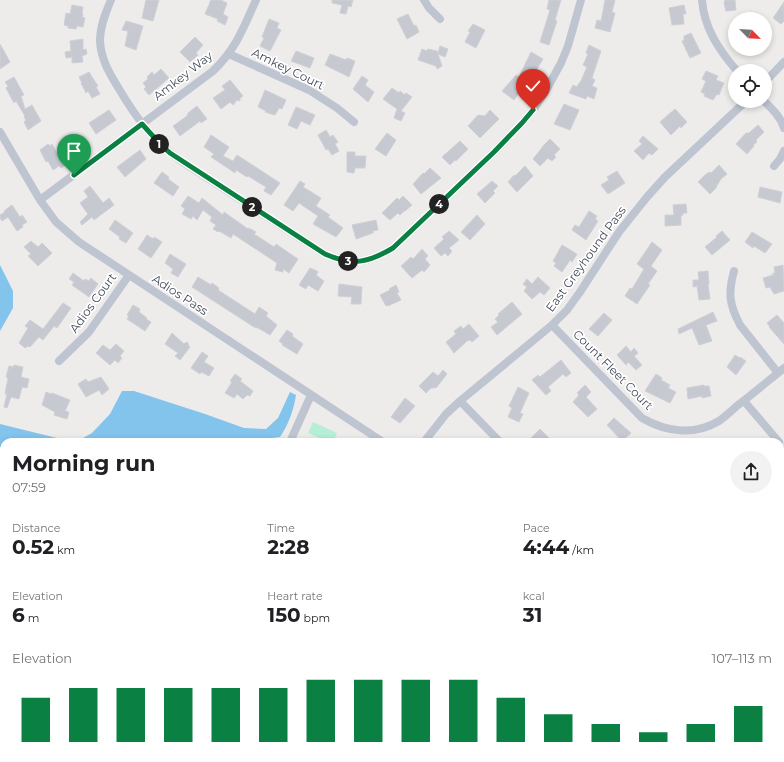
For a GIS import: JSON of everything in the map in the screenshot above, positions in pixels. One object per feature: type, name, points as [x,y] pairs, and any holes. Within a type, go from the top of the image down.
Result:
[{"type":"street","points":[[110,0],[101,26],[101,51],[104,62],[134,114],[161,145],[170,153],[325,254],[336,259],[347,261],[368,260],[378,257],[393,248],[522,123],[544,94],[561,63],[568,46],[581,0]]},
{"type":"street","name":"Amkey Way","points":[[40,200],[212,70],[229,54],[239,37],[256,0]]},
{"type":"street","points":[[424,0],[429,8],[440,19]]},
{"type":"street","points":[[702,0],[705,16],[713,39],[731,64]]},
{"type":"street","name":"Amkey Court","points":[[229,54],[309,90],[337,108],[354,122]]},
{"type":"street","points":[[772,75],[784,62]]},
{"type":"street","name":"East Greyhound Pass","points":[[427,438],[446,414],[460,401],[552,325],[567,310],[620,232],[647,197],[665,177],[739,108]]},
{"type":"street","points":[[770,108],[783,123],[784,128]]},
{"type":"street","name":"Adios Pass","points":[[0,132],[40,200],[56,222],[79,242],[377,438]]},
{"type":"street","points":[[774,166],[784,151]]},
{"type":"street","points":[[734,271],[730,287],[730,296],[740,326],[781,370]]},
{"type":"street","name":"Adios Court","points":[[59,361],[89,332],[129,275]]},
{"type":"street","name":"Count Fleet Court","points":[[552,325],[642,418],[652,424],[679,431],[697,429],[719,421],[781,370]]},
{"type":"street","points":[[292,438],[311,395]]},
{"type":"street","points":[[460,401],[496,438]]},
{"type":"street","points":[[744,401],[775,438]]},
{"type":"green space","points":[[313,422],[337,433],[335,438],[319,438],[308,433]]},
{"type":"water","points":[[0,265],[13,291],[13,308],[0,331]]},
{"type":"water","points":[[122,391],[134,391],[244,428],[266,429],[278,418],[290,392],[296,395],[294,406],[286,428],[280,437],[272,438],[83,438],[92,433],[110,414]]},
{"type":"water","points":[[0,424],[57,438],[0,438]]},
{"type":"building","points":[[146,0],[159,0],[153,21],[142,18]]},
{"type":"building","points":[[211,0],[221,0],[227,3],[223,14],[228,17],[225,25],[217,21],[218,19],[205,14]]},
{"type":"building","points":[[332,0],[353,0],[351,7],[348,6],[346,14],[340,13],[342,5],[332,3]]},
{"type":"building","points":[[549,0],[561,0],[555,20],[557,21],[549,45],[540,42],[550,10],[547,9]]},
{"type":"building","points":[[605,0],[615,0],[612,12],[615,13],[610,32],[595,28],[597,20],[601,21]]},
{"type":"building","points":[[725,0],[735,0],[736,10],[726,11],[724,3]]},
{"type":"building","points":[[784,2],[784,21],[781,24],[773,18]]},
{"type":"building","points":[[72,5],[83,7],[82,17],[85,18],[83,27],[77,26],[76,29],[68,28],[68,26],[64,25],[66,13],[70,14]]},
{"type":"building","points":[[684,5],[686,14],[683,14],[684,24],[672,25],[669,8]]},
{"type":"building","points":[[408,14],[419,32],[407,39],[397,19]]},
{"type":"building","points":[[269,19],[279,23],[277,28],[281,30],[270,51],[260,46],[264,38],[262,37]]},
{"type":"building","points":[[126,21],[143,26],[136,50],[125,46],[128,31],[122,30]]},
{"type":"building","points":[[473,24],[485,30],[476,48],[465,42],[470,32],[468,31]]},
{"type":"building","points":[[691,33],[701,53],[690,58],[682,41],[684,40],[684,36]]},
{"type":"building","points":[[195,37],[203,45],[196,53],[198,55],[190,62],[180,52]]},
{"type":"building","points":[[83,39],[83,50],[86,49],[87,54],[82,56],[83,62],[72,63],[72,57],[66,58],[65,52],[71,51],[70,41]]},
{"type":"building","points":[[0,44],[10,62],[0,69]]},
{"type":"building","points":[[589,45],[601,51],[592,78],[595,80],[592,86],[597,88],[594,99],[587,96],[586,99],[569,93],[573,85],[577,87],[580,83],[587,67],[583,65],[588,54],[586,53]]},
{"type":"building","points":[[440,46],[448,49],[445,57],[438,54],[442,66],[437,69],[436,66],[418,60],[422,49],[427,51],[428,49],[437,51],[438,53]]},
{"type":"building","points":[[296,51],[314,58],[310,68],[291,61]]},
{"type":"building","points":[[531,52],[543,59],[533,75],[531,74],[518,92],[519,93],[514,100],[502,91],[516,75],[519,77]]},
{"type":"building","points":[[330,54],[346,60],[347,58],[355,61],[349,77],[325,65]]},
{"type":"building","points":[[161,69],[169,78],[149,95],[144,89],[146,87],[143,83],[148,79],[147,77],[152,72],[154,75]]},
{"type":"building","points":[[706,71],[718,76],[716,80],[724,83],[719,95],[717,94],[713,100],[704,96],[705,94],[701,92],[706,81],[702,79]]},
{"type":"building","points":[[89,72],[98,86],[96,87],[100,94],[92,98],[88,91],[86,93],[79,77]]},
{"type":"building","points":[[362,76],[368,80],[365,85],[374,92],[368,102],[353,89]]},
{"type":"building","points":[[14,77],[24,95],[21,96],[25,109],[32,105],[41,121],[28,130],[24,122],[26,120],[24,117],[25,116],[16,101],[14,103],[6,88],[8,86],[5,82]]},
{"type":"building","points":[[230,80],[243,96],[240,98],[240,101],[237,100],[233,105],[230,102],[221,109],[213,98],[225,90],[222,86]]},
{"type":"building","points":[[392,88],[399,93],[400,91],[405,95],[406,93],[412,97],[401,111],[405,113],[401,121],[394,118],[397,109],[383,99]]},
{"type":"building","points":[[265,90],[286,100],[282,109],[279,108],[275,115],[265,112],[266,111],[258,107]]},
{"type":"building","points":[[564,104],[579,110],[570,130],[554,124]]},
{"type":"building","points":[[197,106],[207,119],[201,123],[200,121],[180,136],[173,126],[187,116],[188,113]]},
{"type":"building","points":[[296,107],[315,115],[310,125],[301,121],[297,129],[288,125]]},
{"type":"building","points":[[675,109],[687,122],[681,128],[680,126],[671,135],[660,122]]},
{"type":"building","points":[[109,110],[116,120],[96,134],[89,123]]},
{"type":"building","points":[[490,110],[499,119],[480,138],[468,126],[478,115],[485,116]]},
{"type":"building","points":[[758,125],[764,132],[756,140],[757,142],[747,154],[736,144],[746,133],[749,133]]},
{"type":"building","points":[[326,130],[330,137],[333,135],[338,142],[335,144],[339,151],[332,155],[328,149],[326,150],[318,135]]},
{"type":"building","points":[[387,133],[396,140],[386,156],[375,149]]},
{"type":"building","points":[[211,135],[229,147],[223,156],[233,161],[237,155],[280,183],[271,195],[264,191],[266,187],[236,170],[235,173],[211,157],[214,154],[204,147]]},
{"type":"building","points":[[643,136],[658,149],[652,155],[649,153],[643,160],[634,151],[642,144],[639,141]]},
{"type":"building","points":[[550,139],[560,149],[554,155],[556,157],[552,161],[548,158],[540,166],[533,159]]},
{"type":"building","points":[[460,141],[468,149],[450,165],[442,157]]},
{"type":"building","points":[[48,144],[50,146],[52,144],[60,159],[62,158],[66,165],[61,168],[59,166],[53,170],[48,161],[46,162],[40,150]]},
{"type":"building","points":[[140,150],[146,159],[125,177],[117,167]]},
{"type":"building","points":[[347,152],[355,152],[355,156],[366,156],[365,168],[355,168],[354,173],[347,172]]},
{"type":"building","points":[[719,165],[727,174],[721,179],[716,188],[710,194],[698,182]]},
{"type":"building","points":[[525,166],[533,176],[517,192],[508,182]]},
{"type":"building","points":[[430,168],[441,178],[421,194],[413,184]]},
{"type":"building","points":[[617,171],[625,183],[608,194],[601,185],[609,180],[607,177]]},
{"type":"building","points":[[162,172],[169,177],[168,179],[179,187],[173,196],[154,183]]},
{"type":"building","points":[[300,181],[305,184],[303,187],[321,198],[316,206],[330,215],[328,217],[343,228],[336,237],[313,224],[318,216],[299,203],[293,211],[284,205]]},
{"type":"building","points":[[492,181],[498,186],[493,191],[495,193],[485,203],[477,194]]},
{"type":"building","points":[[90,186],[103,203],[109,198],[114,205],[94,220],[92,217],[82,225],[80,222],[88,214],[80,203],[88,197],[84,191]]},
{"type":"building","points":[[760,187],[782,192],[780,203],[758,197]]},
{"type":"building","points":[[188,196],[199,203],[202,198],[223,215],[224,212],[248,229],[249,228],[256,232],[254,234],[274,247],[276,244],[298,259],[289,273],[283,269],[283,272],[275,270],[277,263],[233,234],[231,238],[213,229],[216,225],[210,221],[212,217],[203,210],[197,220],[193,216],[191,219],[182,214],[185,209],[181,206]]},
{"type":"building","points":[[403,196],[412,205],[400,215],[398,213],[390,220],[382,213],[397,198],[399,200]]},
{"type":"building","points":[[686,204],[687,213],[683,213],[681,216],[681,225],[665,226],[665,215],[674,215],[673,205]]},
{"type":"building","points":[[12,205],[20,217],[22,215],[27,222],[17,231],[8,217],[2,221],[0,218],[0,215]]},
{"type":"building","points":[[589,211],[597,216],[595,219],[598,221],[586,240],[572,230],[575,225],[579,227]]},
{"type":"building","points":[[477,215],[485,224],[470,240],[461,232]]},
{"type":"building","points":[[115,220],[133,233],[126,243],[119,239],[120,237],[109,229]]},
{"type":"building","points":[[376,220],[378,230],[356,239],[352,225]]},
{"type":"building","points":[[449,231],[459,240],[449,248],[452,251],[448,256],[445,253],[441,256],[434,248],[444,239],[442,237]]},
{"type":"building","points":[[722,231],[730,240],[712,255],[705,247]]},
{"type":"building","points":[[752,232],[772,244],[765,253],[754,246],[753,248],[745,242]]},
{"type":"building","points":[[147,235],[162,242],[151,258],[138,249]]},
{"type":"building","points":[[31,241],[38,247],[42,243],[52,253],[38,266],[28,256],[31,254],[24,247]]},
{"type":"building","points":[[652,242],[662,250],[651,266],[657,271],[648,284],[650,285],[637,304],[625,296],[630,288],[632,289],[644,269],[637,264]]},
{"type":"building","points":[[562,245],[577,254],[572,262],[570,260],[562,272],[554,266],[556,263],[553,261]]},
{"type":"building","points":[[422,249],[428,256],[425,259],[430,265],[424,272],[422,270],[412,278],[401,266],[411,257],[413,259]]},
{"type":"building","points":[[170,254],[186,264],[178,277],[171,273],[173,269],[165,263]]},
{"type":"building","points":[[783,265],[784,291],[774,294],[770,287],[766,288],[763,278],[775,273],[774,267]]},
{"type":"building","points":[[310,268],[317,271],[318,272],[316,275],[324,281],[318,291],[308,285],[306,289],[299,285]]},
{"type":"building","points":[[708,271],[710,299],[699,300],[697,286],[693,287],[693,280],[699,280],[698,272]]},
{"type":"building","points":[[73,273],[84,281],[85,279],[89,281],[91,278],[98,284],[89,297],[72,285],[74,282],[69,279]]},
{"type":"building","points":[[198,277],[211,285],[212,283],[219,288],[218,290],[255,314],[259,307],[268,313],[266,316],[277,325],[270,335],[254,327],[192,287]]},
{"type":"building","points":[[538,277],[550,288],[544,295],[540,292],[532,299],[524,291],[527,287],[523,284],[527,279],[532,284]]},
{"type":"building","points":[[339,284],[362,287],[361,304],[351,304],[352,297],[338,296]]},
{"type":"building","points":[[396,285],[399,292],[397,293],[401,300],[386,306],[380,295]]},
{"type":"building","points":[[512,302],[522,314],[497,335],[491,327],[498,322],[495,319],[499,315],[498,314]]},
{"type":"building","points":[[63,303],[71,308],[57,328],[54,326],[43,340],[39,337],[30,347],[28,346],[25,348],[19,343],[28,328],[25,326],[30,320],[43,329]]},
{"type":"building","points":[[133,305],[140,309],[139,312],[151,322],[145,331],[127,319],[129,316],[127,315]]},
{"type":"building","points":[[713,312],[717,321],[706,325],[712,341],[699,345],[692,328],[679,334],[678,329]]},
{"type":"building","points":[[604,313],[612,320],[598,336],[589,329]]},
{"type":"building","points":[[777,315],[784,323],[784,344],[767,323]]},
{"type":"building","points":[[469,324],[479,336],[472,342],[470,340],[467,341],[454,353],[446,342],[456,334],[454,331],[461,326],[463,329]]},
{"type":"building","points":[[287,330],[293,334],[292,336],[303,344],[297,354],[282,345],[283,344],[279,341]]},
{"type":"building","points":[[172,333],[184,344],[186,342],[189,344],[188,346],[190,347],[180,360],[175,356],[178,353],[165,344]]},
{"type":"building","points":[[116,344],[124,351],[120,356],[122,358],[118,363],[115,360],[110,365],[96,353],[103,345],[110,350]]},
{"type":"building","points":[[626,346],[631,352],[634,348],[638,353],[634,356],[642,365],[636,370],[628,362],[626,365],[617,355]]},
{"type":"building","points":[[202,352],[208,356],[204,362],[214,368],[209,376],[201,372],[200,374],[191,368]]},
{"type":"building","points":[[735,355],[746,361],[736,375],[727,367]]},
{"type":"building","points":[[561,360],[571,373],[566,377],[563,374],[548,387],[551,391],[546,395],[532,380],[538,375],[540,377]]},
{"type":"building","points":[[14,365],[23,367],[21,377],[29,379],[27,388],[22,387],[19,399],[11,397],[7,408],[4,407],[7,394],[5,394],[8,378],[6,377],[9,366],[13,367]]},
{"type":"building","points":[[443,370],[447,374],[436,388],[431,388],[426,393],[419,386],[433,372],[438,376]]},
{"type":"building","points":[[235,374],[242,379],[240,381],[253,391],[250,396],[247,395],[243,399],[237,394],[234,398],[225,393]]},
{"type":"building","points":[[656,374],[662,378],[661,380],[670,385],[668,388],[676,392],[670,403],[645,391]]},
{"type":"building","points":[[101,377],[109,389],[102,395],[99,390],[86,397],[78,384],[86,379],[88,382]]},
{"type":"building","points":[[585,385],[591,392],[586,397],[597,409],[588,417],[573,402],[579,395],[577,393]]},
{"type":"building","points":[[704,385],[709,386],[711,396],[688,399],[687,388]]},
{"type":"building","points":[[518,387],[529,393],[520,413],[523,414],[519,422],[508,417],[512,408],[509,406]]},
{"type":"building","points":[[46,392],[70,400],[65,411],[69,412],[67,419],[54,415],[55,412],[42,405]]},
{"type":"building","points":[[405,398],[415,406],[400,423],[391,417]]},
{"type":"building","points":[[614,418],[631,433],[625,438],[619,438],[607,425]]},
{"type":"building","points":[[540,429],[549,438],[531,438]]},
{"type":"route","points":[[74,175],[142,124],[161,145],[181,161],[325,254],[336,259],[347,261],[368,260],[378,257],[393,248],[494,152],[533,110]]}]
